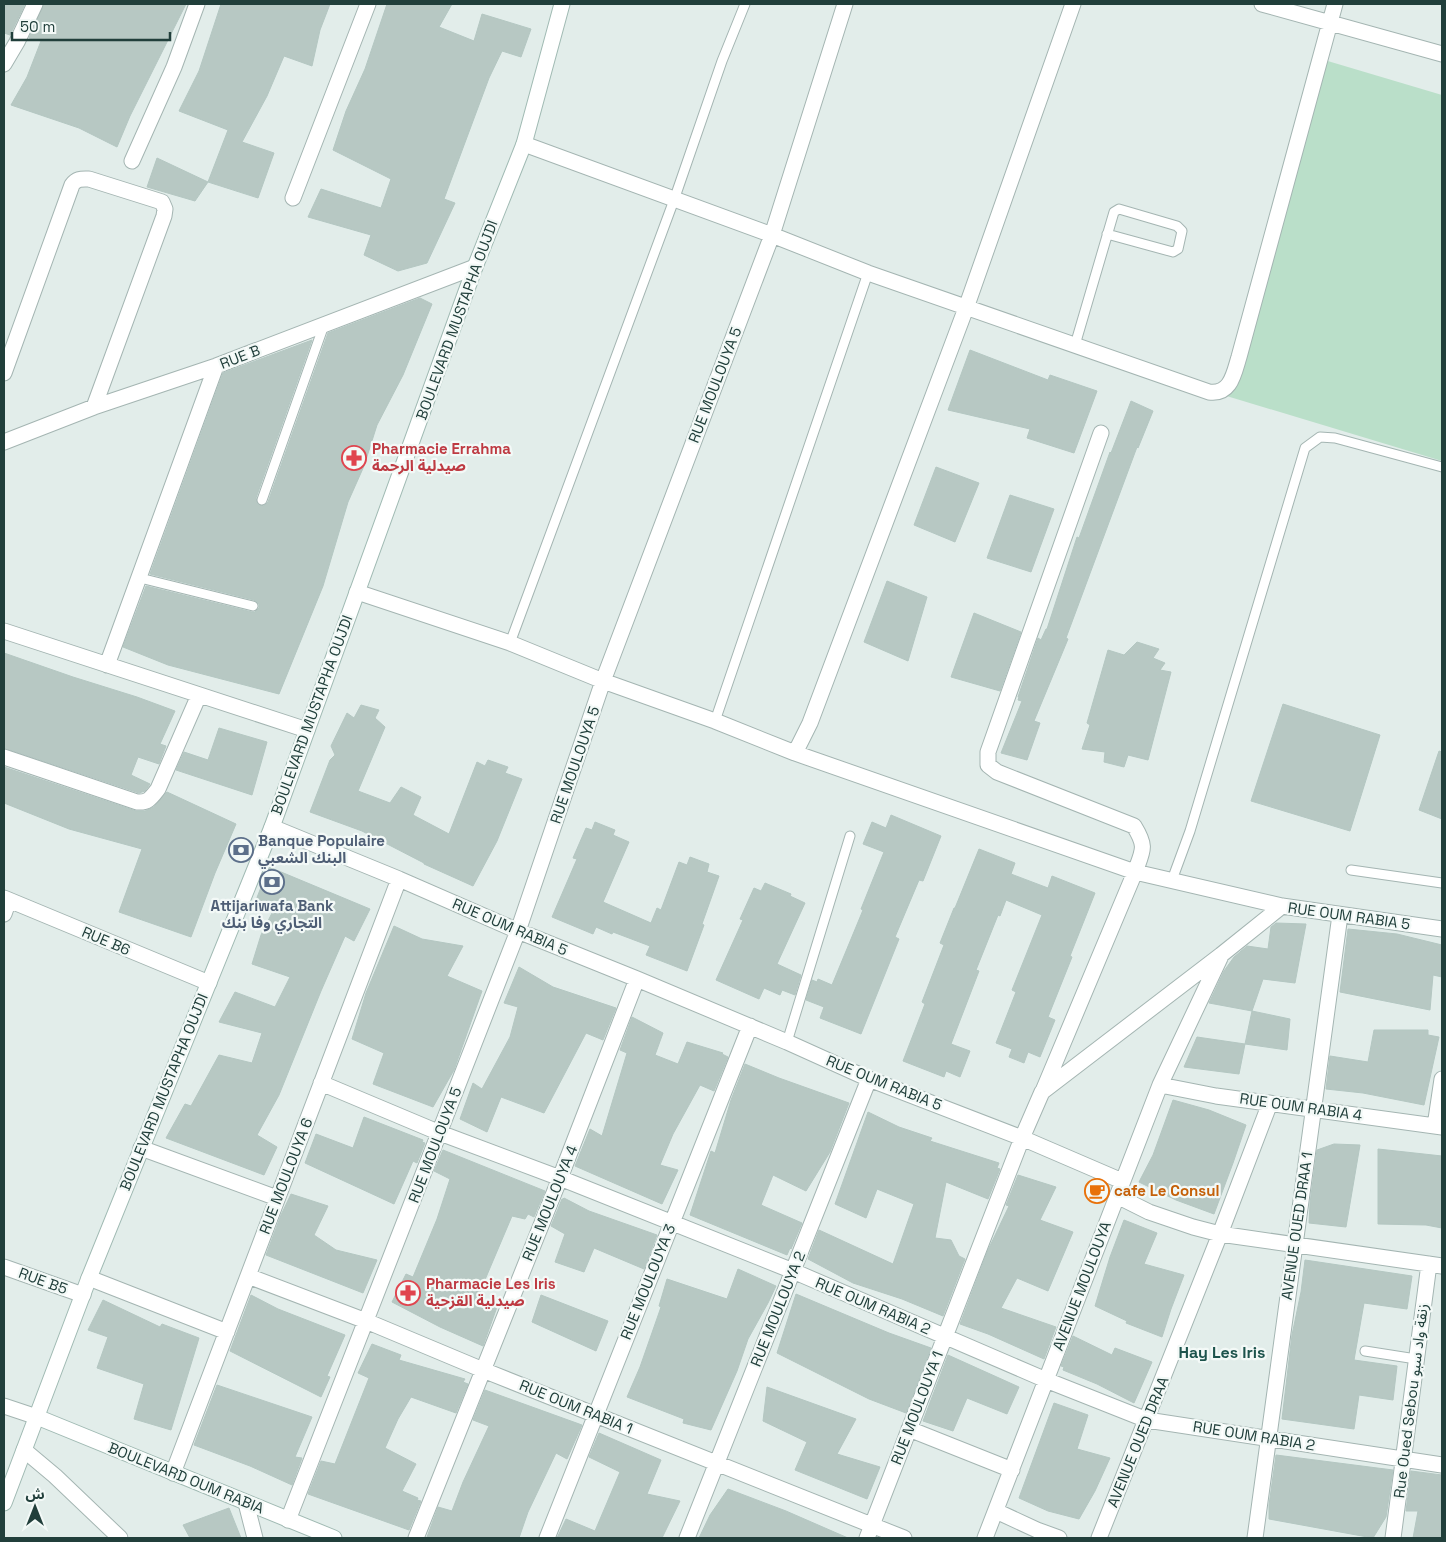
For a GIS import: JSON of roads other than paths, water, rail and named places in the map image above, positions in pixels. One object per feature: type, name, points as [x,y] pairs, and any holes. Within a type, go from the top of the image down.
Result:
[{"type":"street","points":[[4,64],[35,4]]},
{"type":"street","points":[[132,161],[174,67],[197,4]]},
{"type":"street","points":[[293,198],[368,4]]},
{"type":"street","name":"BOULEVARD MUSTAPHA OUJDI","points":[[4,1503],[89,1278],[272,826],[475,267],[524,144],[562,4]]},
{"type":"street","name":"RUE MOULOUYA 5","points":[[288,1520],[518,931],[604,682],[772,235],[845,4]]},
{"type":"street","points":[[796,753],[810,723],[966,308],[1073,4]]},
{"type":"street","points":[[1262,4],[1442,54]]},
{"type":"street","points":[[524,144],[966,308],[1209,392],[1221,392],[1233,378],[1335,4]]},
{"type":"street","points":[[4,373],[74,181],[89,179],[162,202],[165,209],[164,216],[94,407]]},
{"type":"street","name":"RUE B","points":[[4,442],[94,407],[216,366],[475,267]]},
{"type":"street","points":[[107,665],[216,366]]},
{"type":"street","points":[[1042,1092],[1135,872],[1143,850],[1142,838],[1134,826],[997,772],[988,765],[988,752],[1101,433]]},
{"type":"street","points":[[357,592],[510,643],[604,682],[715,721],[796,753],[1135,872],[1282,906]]},
{"type":"street","points":[[4,632],[307,730]]},
{"type":"street","points":[[4,757],[144,803],[150,800],[158,789],[199,695]]},
{"type":"street","name":"RUE OUM RABIA 5","points":[[272,826],[518,931],[637,978],[750,1026],[868,1080],[1022,1138],[1042,1092],[1282,906],[1442,929]]},
{"type":"street","name":"RUE MOULOUYA 6","points":[[173,1473],[399,879]]},
{"type":"street","name":"RUE B6","points":[[5,904],[209,983]]},
{"type":"street","name":"AVENUE OUED DRAA 1","points":[[1255,1538],[1340,915]]},
{"type":"street","name":"AVENUE MOULOUYA","points":[[985,1538],[1160,1086],[1221,955]]},
{"type":"street","name":"RUE MOULOUYA 4","points":[[416,1538],[560,1178],[637,978]]},
{"type":"street","name":"RUE MOULOUYA 3","points":[[546,1538],[750,1026]]},
{"type":"street","points":[[1439,1126],[1442,1079]]},
{"type":"street","name":"RUE MOULOUYA 2","points":[[688,1538],[868,1080]]},
{"type":"street","name":"RUE OUM RABIA 2","points":[[321,1083],[440,1133],[560,1178],[793,1271],[1046,1380],[1147,1420],[1442,1466]]},
{"type":"street","name":"RUE OUM RABIA 4","points":[[1160,1086],[1216,1096],[1439,1126]]},
{"type":"street","name":"AVENUE OUED DRAA","points":[[1099,1538],[1220,1234],[1270,1102]]},
{"type":"street","points":[[1022,1138],[1122,1181]]},
{"type":"street","name":"RUE MOULOUYA 1","points":[[870,1532],[1022,1138]]},
{"type":"street","points":[[141,1148],[278,1198]]},
{"type":"street","points":[[1117,1196],[1150,1212],[1220,1234],[1436,1265]]},
{"type":"street","name":"Rue Oued Sebou زنقة واد سبو","points":[[1393,1538],[1416,1359],[1436,1265]]},
{"type":"street","name":"RUE B5","points":[[4,1267],[83,1295]]},
{"type":"street","name":"RUE OUM RABIA 1","points":[[248,1276],[366,1321],[483,1370],[717,1463],[870,1532],[904,1538]]},
{"type":"street","points":[[89,1278],[227,1332]]},
{"type":"street","name":"BOULEVARD OUM RABIA","points":[[4,1406],[37,1417],[334,1538]]},
{"type":"street","points":[[909,1429],[1012,1470]]},
{"type":"street","points":[[24,1450],[55,1476],[120,1538]]},
{"type":"street","points":[[246,1503],[255,1538]]},
{"type":"street","points":[[996,1511],[1059,1538]]},
{"type":"lane","points":[[510,643],[674,200],[722,61],[745,4]]},
{"type":"lane","points":[[1075,345],[1107,234],[1114,212],[1119,209],[1177,226],[1182,231],[1178,249],[1173,252],[1107,234]]},
{"type":"lane","points":[[715,721],[868,273]]},
{"type":"lane","points":[[262,500],[324,324]]},
{"type":"lane","points":[[1172,880],[1190,831],[1304,448],[1320,437],[1335,438],[1442,467]]},
{"type":"lane","points":[[140,578],[253,606]]},
{"type":"lane","points":[[787,1042],[850,836]]},
{"type":"lane","points":[[1351,870],[1442,883]]},
{"type":"lane","points":[[1365,1351],[1416,1359]]},
{"type":"place","name":"Pharmacie Errahma صيدلية الرحمة","points":[[354,458]]},
{"type":"place","name":"Banque Populaire البنك الشعبي","points":[[241,850]]},
{"type":"place","name":"Attijariwafa Bank التجاري وفا بنك","points":[[272,882]]},
{"type":"place","name":"cafe Le Consul","points":[[1097,1191]]},
{"type":"place","name":"Pharmacie Les Iris صيدلية القزحية","points":[[408,1293]]},
{"type":"district","name":"Hay Les Iris","points":[[1222,1352]]}]
